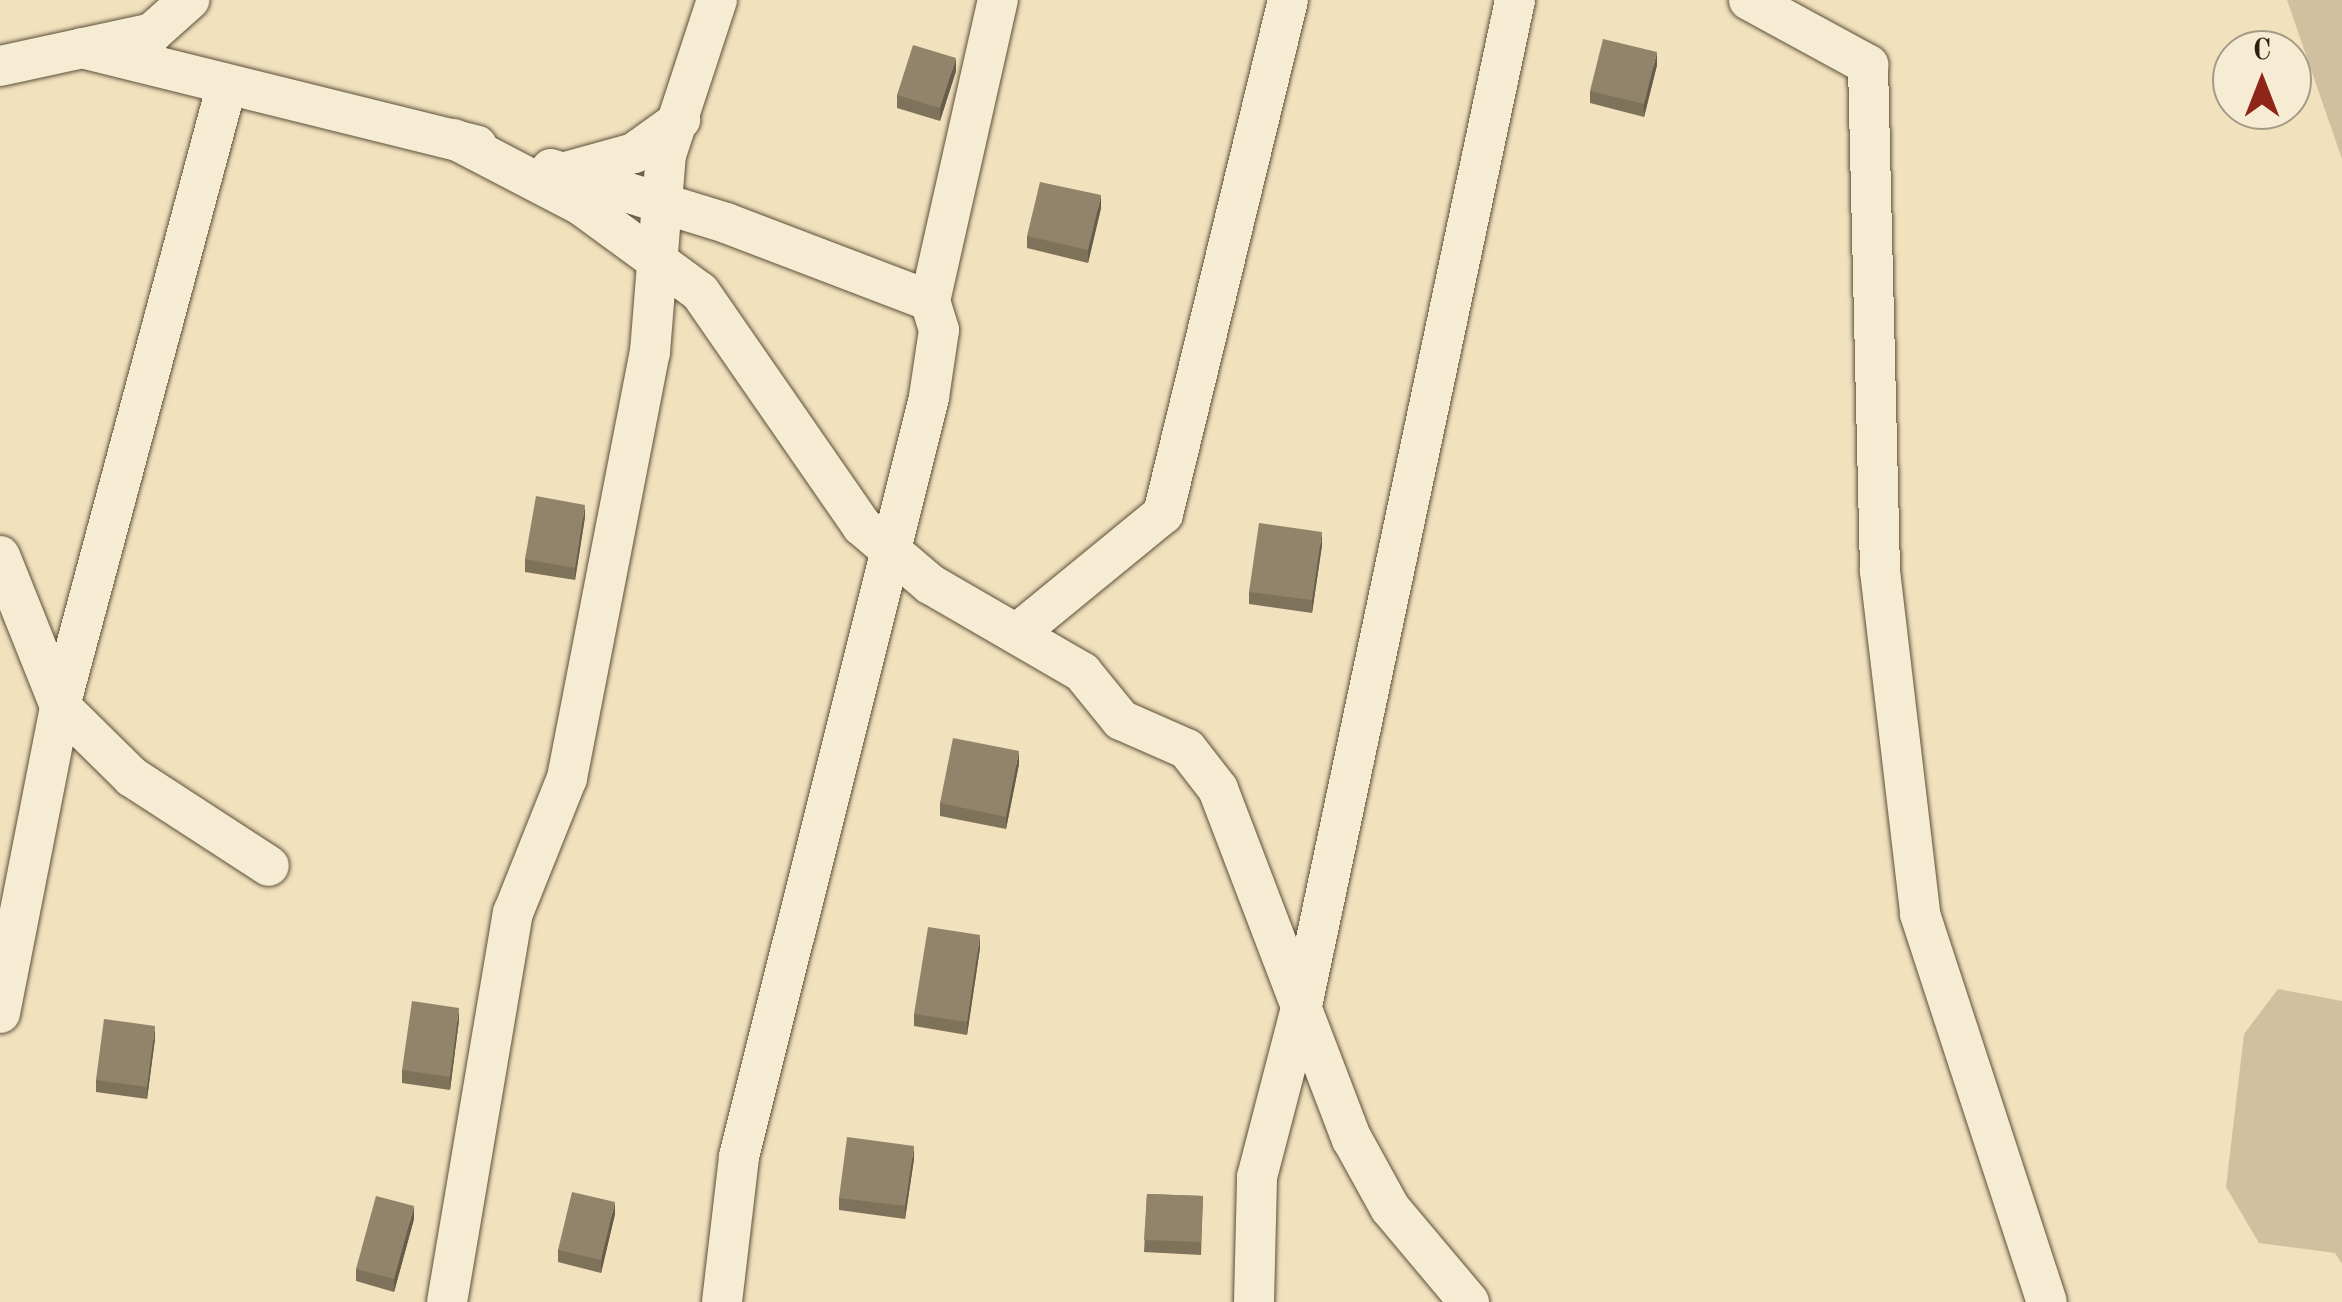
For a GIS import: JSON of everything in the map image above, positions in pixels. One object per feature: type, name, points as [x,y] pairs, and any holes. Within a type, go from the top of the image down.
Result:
[{"type":"street","points":[[0,66],[152,34],[189,0]]},
{"type":"street","points":[[446,1302],[513,913],[566,778],[650,352],[656,201],[716,0]]},
{"type":"street","points":[[722,1302],[739,1156],[892,550],[936,347],[930,301],[998,0]]},
{"type":"street","points":[[1020,631],[1162,514],[1288,0]]},
{"type":"street","points":[[1254,1302],[1257,1177],[1304,1002],[1515,0]]},
{"type":"street","points":[[1750,0],[1868,65],[1880,571],[1920,914],[2047,1302]]},
{"type":"street","points":[[82,48],[454,139],[572,189],[656,201],[930,301]]},
{"type":"street","points":[[0,1013],[60,706],[227,84]]},
{"type":"street","points":[[572,189],[634,153],[680,120]]},
{"type":"street","points":[[572,189],[700,292],[862,526],[930,584],[1020,631],[1082,672],[1121,720],[1187,749],[1218,788],[1304,1002],[1352,1139],[1390,1208],[1469,1302]]},
{"type":"street","points":[[572,189],[620,257],[650,352]]},
{"type":"street","points":[[0,556],[60,706],[132,777],[269,866]]},
{"type":"shaded area","points":[[2287,0],[2342,0],[2342,159],[2312,72],[2312,30],[2297,30]]},
{"type":"shaded area","points":[[2278,989],[2342,1001],[2342,1264],[2335,1253],[2259,1243],[2226,1187],[2244,1034]]},
{"type":"building","points":[[1603,39],[1657,52],[1644,104],[1590,91]]},
{"type":"building","points":[[913,45],[956,58],[940,108],[897,95]]},
{"type":"building","points":[[1040,182],[1101,195],[1088,250],[1027,236]]},
{"type":"building","points":[[536,496],[585,505],[575,568],[525,559]]},
{"type":"building","points":[[1259,523],[1322,532],[1312,600],[1249,592]]},
{"type":"building","points":[[953,738],[1019,751],[1006,817],[940,803]]},
{"type":"building","points":[[928,927],[980,935],[967,1022],[914,1014]]},
{"type":"building","points":[[412,1001],[459,1008],[450,1077],[402,1070]]},
{"type":"building","points":[[104,1019],[155,1026],[147,1087],[96,1080]]},
{"type":"building","points":[[847,1137],[914,1146],[905,1206],[839,1198]]},
{"type":"building","points":[[572,1192],[615,1202],[601,1260],[558,1250]]},
{"type":"building","points":[[1147,1194],[1203,1196],[1201,1242],[1144,1240]]},
{"type":"building","points":[[376,1196],[414,1206],[394,1279],[356,1269]]}]
